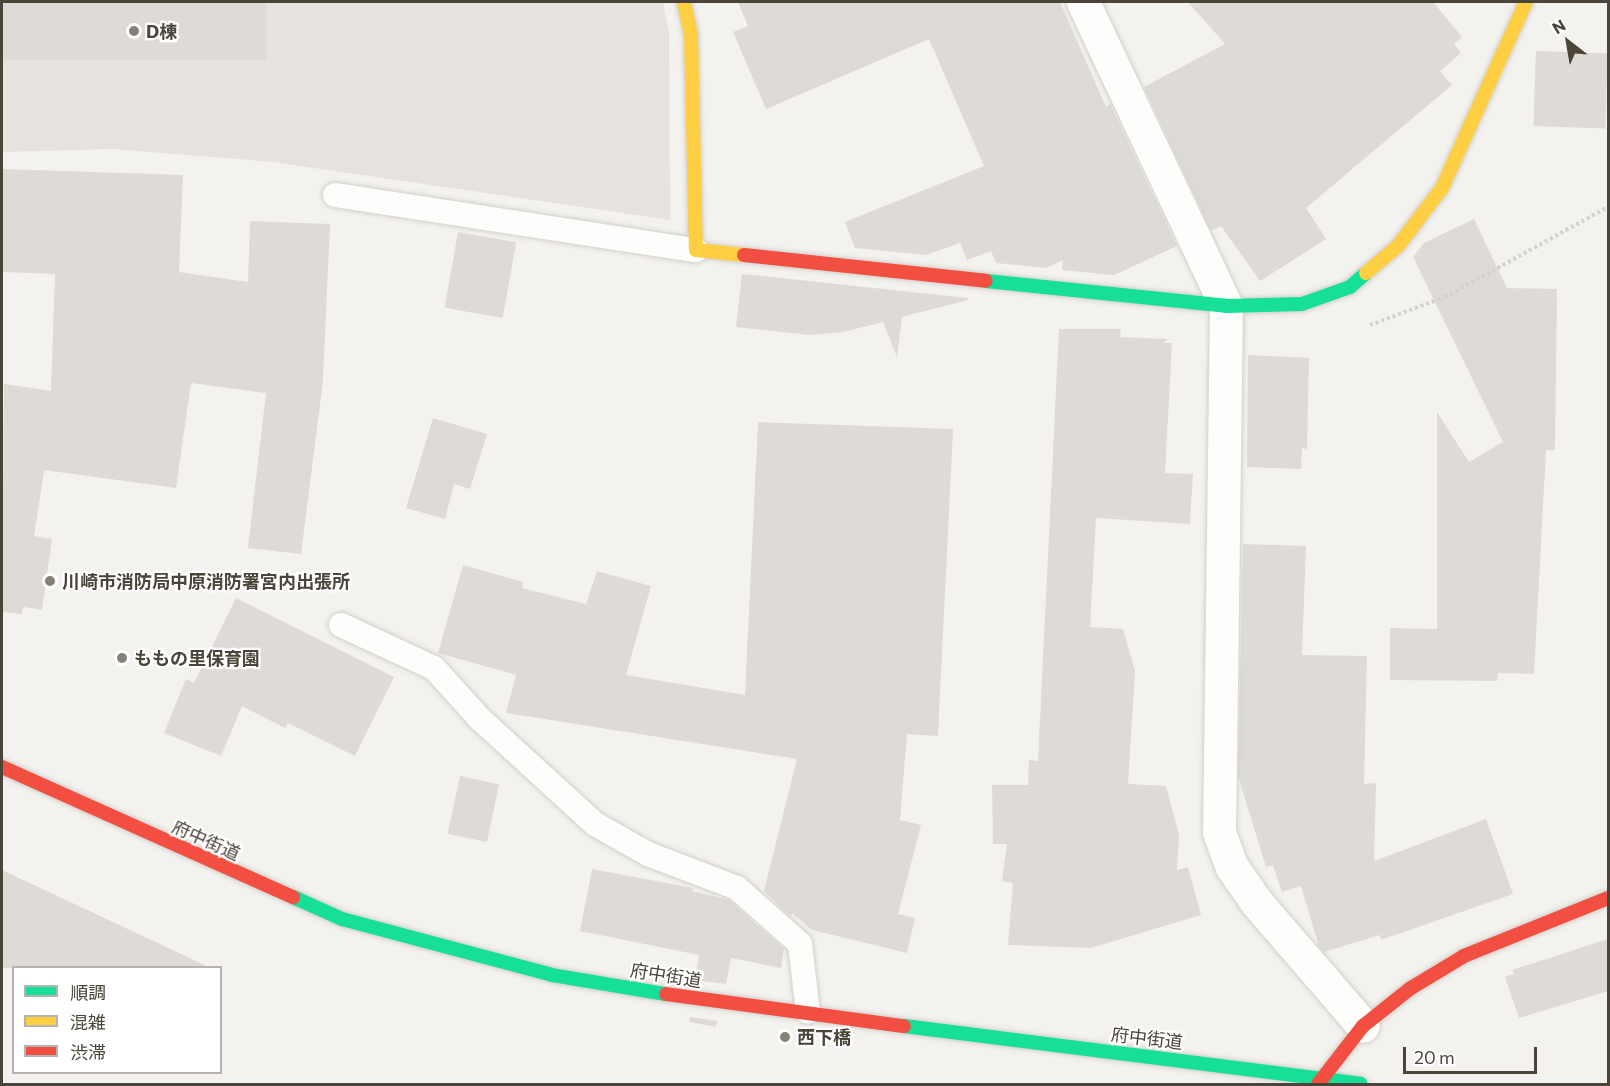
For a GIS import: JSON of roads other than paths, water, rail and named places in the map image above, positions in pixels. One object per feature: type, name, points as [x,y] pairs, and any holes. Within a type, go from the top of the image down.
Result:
[{"type":"main road","points":[[684,2],[691,34],[696,250],[1226,306],[1302,304],[1350,286],[1398,246],[1442,188],[1519,5]]},
{"type":"main road","name":"府中街道","points":[[2,767],[342,919],[552,975],[681,997],[1319,1081],[1360,1084]]},
{"type":"main road","points":[[1319,1081],[1363,1026],[1411,988],[1464,956],[1608,897]]},
{"type":"street","points":[[1083,2],[1226,306],[1219,832],[1232,867],[1257,903],[1363,1026]]},
{"type":"lane","points":[[334,195],[696,250]]},
{"type":"lane","points":[[341,625],[434,668],[480,719],[595,824],[648,854],[737,888],[800,944],[808,1012]]},
{"type":"place","name":"D棟","points":[[134,31]]},
{"type":"place","name":"川崎市消防局中原消防署宮内出張所","points":[[50,581]]},
{"type":"place","name":"ももの里保育園","points":[[122,658]]},
{"type":"place","name":"西下橋","points":[[785,1037]]}]
